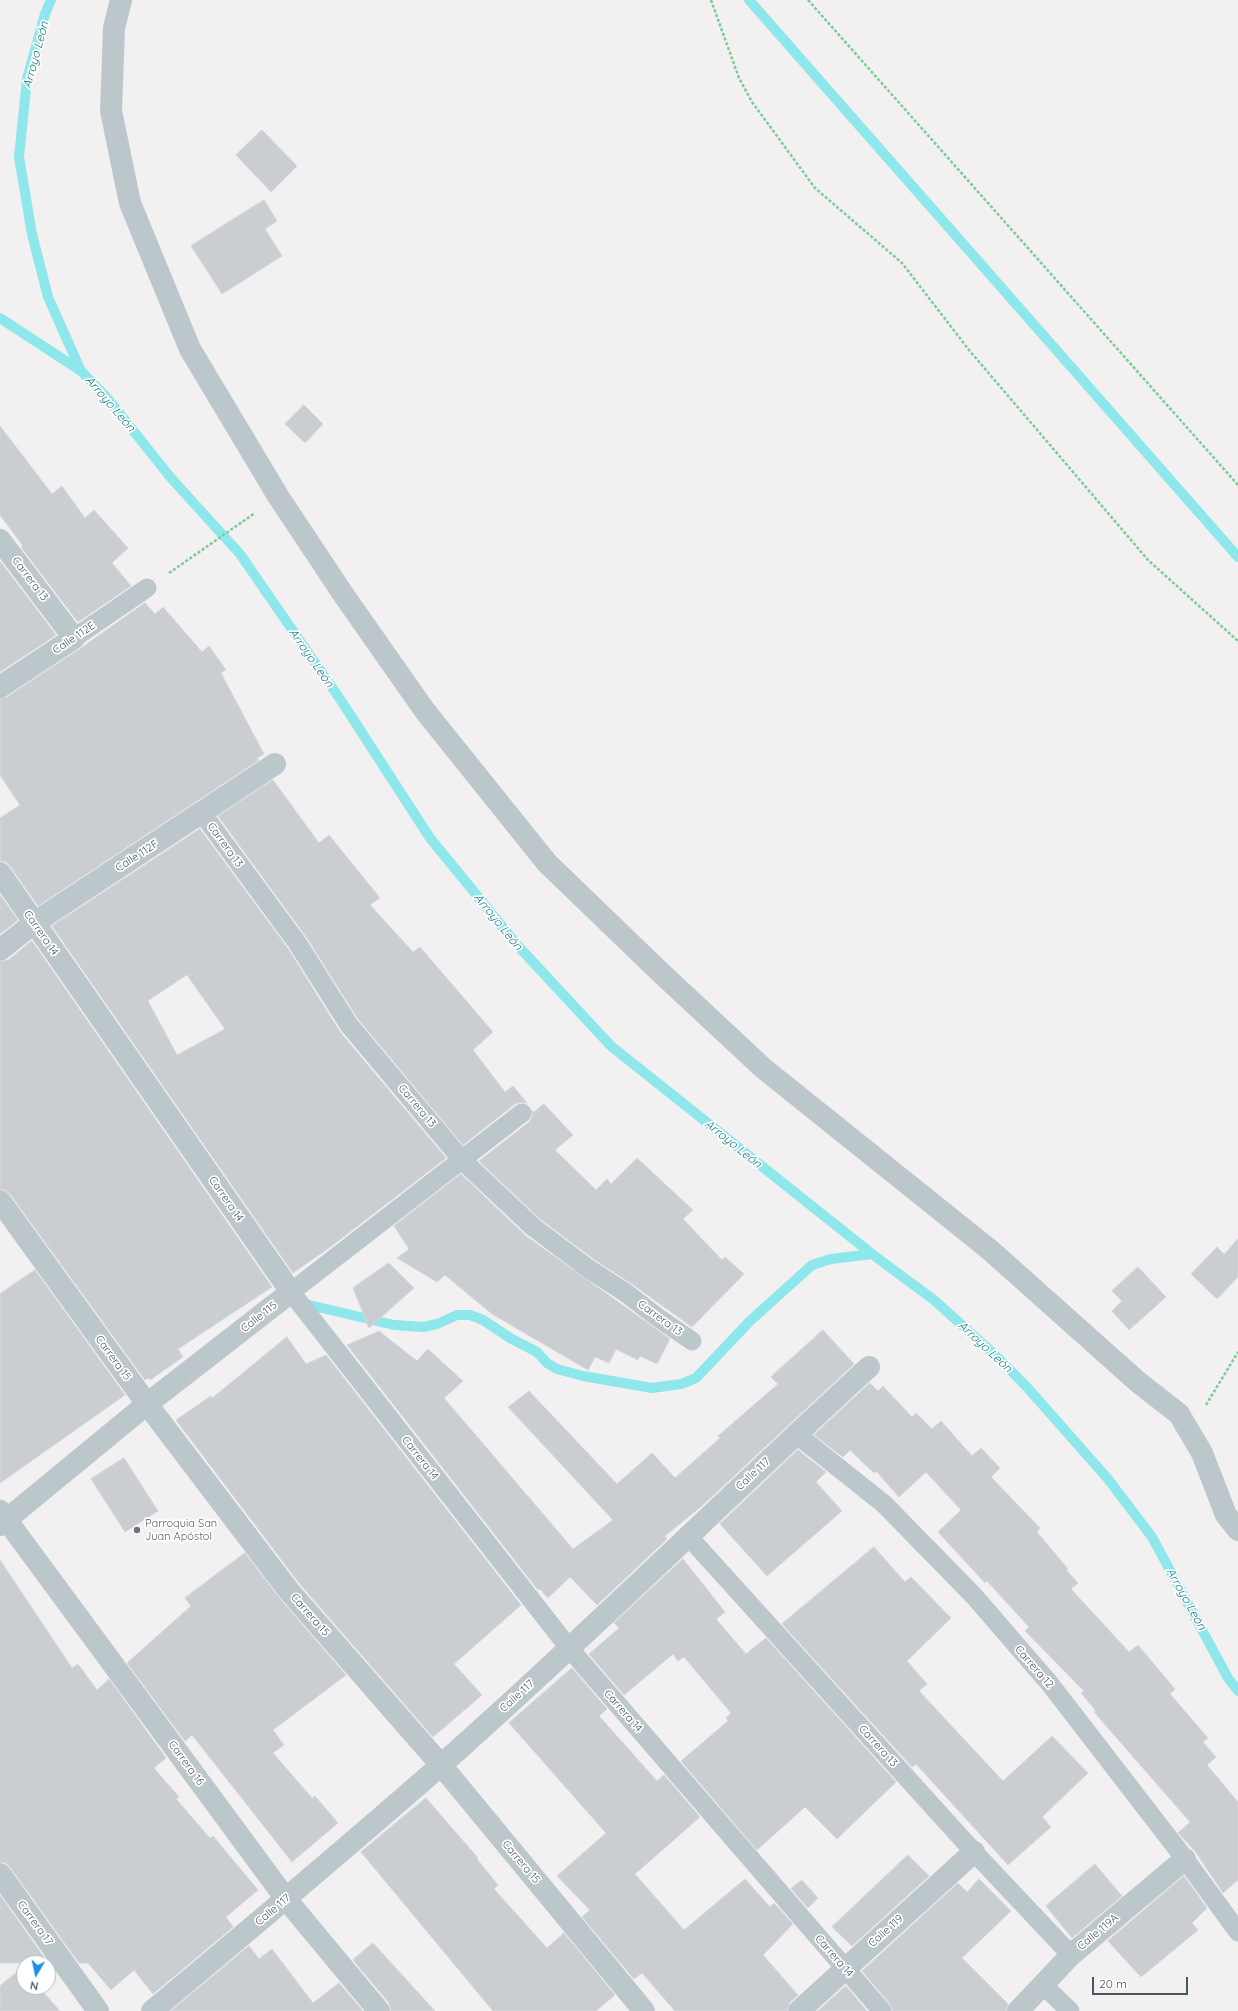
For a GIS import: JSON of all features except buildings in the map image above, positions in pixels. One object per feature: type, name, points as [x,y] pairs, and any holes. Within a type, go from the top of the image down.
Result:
[{"type":"street","points":[[121,0],[114,28],[111,110],[130,203],[190,349],[278,496],[342,594],[425,711],[547,863],[659,971],[764,1068],[990,1250],[1138,1382],[1179,1414],[1202,1453],[1226,1515],[1238,1530]]},
{"type":"street","name":"Carrera 13","points":[[0,540],[74,638]]},
{"type":"street","name":"Calle 112E","points":[[0,687],[74,638]]},
{"type":"street","name":"Calle 112F","points":[[0,950],[34,924],[275,764]]},
{"type":"street","name":"Carrera 14","points":[[0,873],[291,1292]]},
{"type":"street","name":"Carrera 15","points":[[0,1201],[146,1404],[289,1591],[441,1765],[644,2011]]},
{"type":"street","name":"Calle 115","points":[[3,1519],[146,1404],[291,1292]]},
{"type":"street","name":"Calle 117","points":[[152,2011],[286,1899],[441,1765],[569,1648],[869,1367]]},
{"type":"street","name":"Carrera 16","points":[[3,1519],[286,1899],[379,2011]]},
{"type":"street","name":"Calle 119","points":[[799,2011],[974,1852]]},
{"type":"street","name":"Calle 119A","points":[[1018,2011],[1071,1955],[1185,1859]]},
{"type":"street","name":"Carrera 17","points":[[0,1874],[98,2011]]},
{"type":"lane","name":"Calle 112E","points":[[74,638],[147,588]]},
{"type":"lane","name":"Carrera 13","points":[[202,813],[298,944],[349,1025],[462,1160],[533,1226],[589,1269],[626,1293],[692,1341]]},
{"type":"lane","name":"Calle 115","points":[[291,1292],[522,1113]]},
{"type":"lane","name":"Carrera 14","points":[[291,1292],[569,1648],[882,2011]]},
{"type":"lane","name":"Carrera 12","points":[[796,1434],[884,1504],[974,1596],[1050,1684],[1185,1859],[1238,1932]]},
{"type":"lane","name":"Carrera 13","points":[[688,1536],[974,1852],[1071,1955]]},
{"type":"lane","points":[[1042,1984],[1070,2011]]},
{"type":"path","points":[[711,0],[739,78],[752,102],[815,188],[902,263],[969,350],[1148,560],[1238,641]]},
{"type":"path","points":[[808,0],[1238,486]]},
{"type":"path","points":[[165,576],[256,511]]},
{"type":"path","points":[[1190,1432],[1238,1352]]},
{"type":"waterway","name":"Arroyo León","points":[[51,0],[45,14],[27,79],[19,157],[32,234],[48,297],[81,371],[108,399],[171,478],[240,554],[342,702],[430,838],[519,947],[611,1046],[872,1254],[934,1300],[995,1355],[1026,1386],[1108,1479],[1152,1537],[1228,1678],[1238,1691]]},
{"type":"waterway","points":[[749,0],[1238,557]]},
{"type":"waterway","points":[[0,318],[81,371]]},
{"type":"waterway","points":[[301,1303],[394,1325],[423,1327],[437,1324],[457,1315],[470,1315],[483,1320],[510,1338],[537,1352],[547,1363],[557,1369],[583,1376],[652,1388],[681,1384],[696,1378],[750,1321],[812,1265],[831,1259],[872,1254]]},
{"type":"place","name":"Parroquia San Juan Apóstol","points":[[137,1530]]}]
